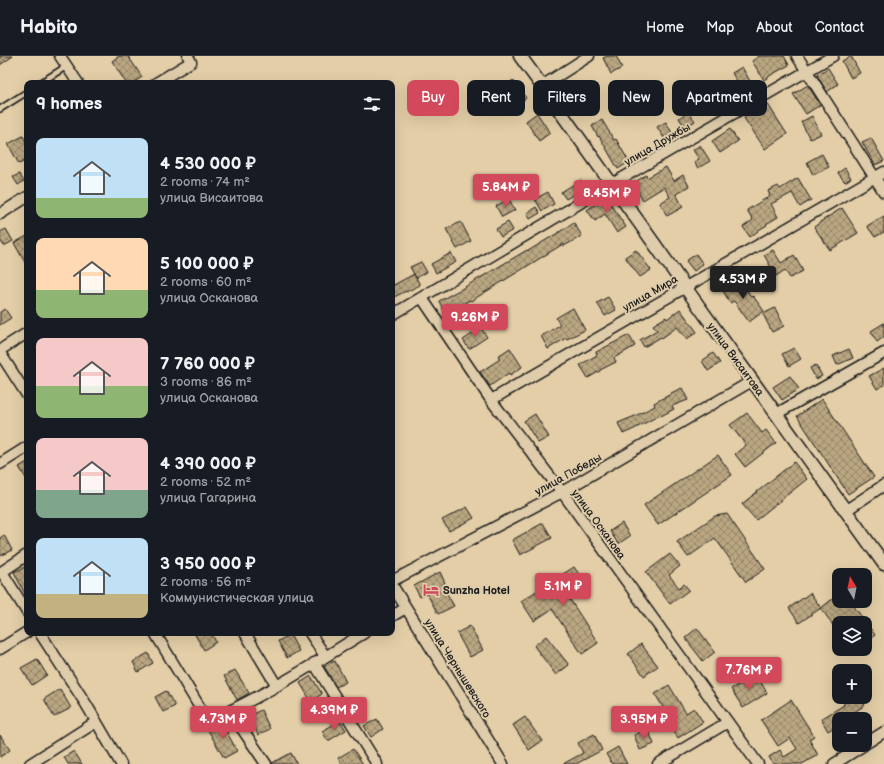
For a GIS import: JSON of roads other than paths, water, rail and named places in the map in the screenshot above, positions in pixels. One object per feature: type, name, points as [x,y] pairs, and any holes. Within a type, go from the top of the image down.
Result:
[{"type":"street","points":[[60,56],[76,80]]},
{"type":"street","points":[[161,80],[191,62],[188,56]]},
{"type":"street","name":"улица Висаитова","points":[[520,56],[538,80]]},
{"type":"street","points":[[552,80],[590,56]]},
{"type":"street","points":[[797,56],[884,192]]},
{"type":"street","name":"улица Дружбы","points":[[395,313],[612,184],[833,56]]},
{"type":"street","name":"улица Висаитова","points":[[563,116],[884,564]]},
{"type":"street","name":"улица Мира","points":[[491,400],[884,172]]},
{"type":"street","points":[[0,214],[24,199]]},
{"type":"street","name":"улица Осканова","points":[[422,298],[491,400],[562,492],[758,764]]},
{"type":"street","points":[[0,350],[24,335]]},
{"type":"street","points":[[0,353],[24,390]]},
{"type":"street","points":[[776,414],[884,353]]},
{"type":"street","name":"улица Победы","points":[[395,579],[562,492],[752,381]]},
{"type":"street","points":[[0,464],[24,449]]},
{"type":"street","points":[[845,511],[884,485]]},
{"type":"street","points":[[24,557],[1,572],[24,607]]},
{"type":"street","name":"улица Чернышевского","points":[[395,590],[503,764]]},
{"type":"street","points":[[395,614],[406,608]]},
{"type":"street","points":[[0,649],[24,634]]},
{"type":"street","points":[[42,636],[121,764]]},
{"type":"street","points":[[157,636],[208,721],[277,686],[359,636]]},
{"type":"street","points":[[247,636],[277,686]]},
{"type":"street","points":[[312,636],[325,656]]},
{"type":"street","points":[[314,663],[377,764]]},
{"type":"street","points":[[230,711],[266,764]]},
{"type":"street","points":[[30,764],[96,722]]},
{"type":"street","points":[[658,764],[728,722]]},
{"type":"street","points":[[872,740],[884,732]]},
{"type":"street","points":[[834,764],[853,752]]},
{"type":"lane","points":[[45,80],[67,66]]},
{"type":"lane","points":[[0,109],[24,94]]},
{"type":"place","name":"Sunzha Hotel","points":[[431,590]]}]
